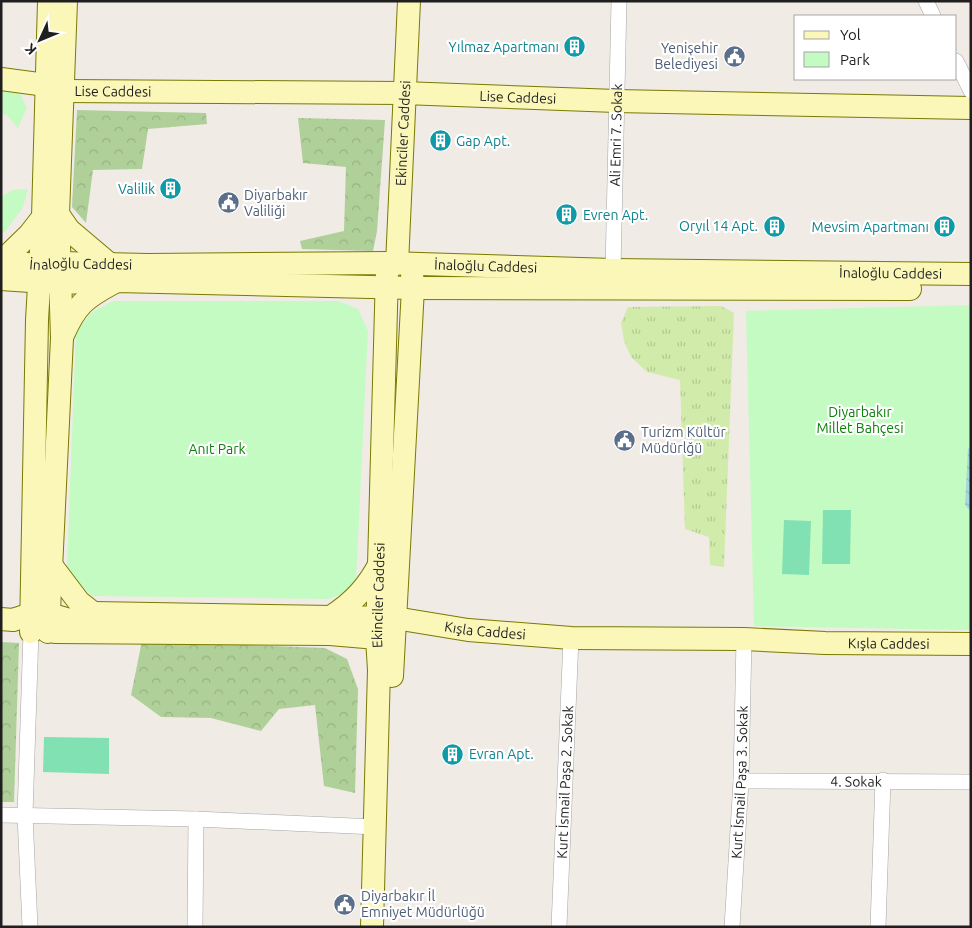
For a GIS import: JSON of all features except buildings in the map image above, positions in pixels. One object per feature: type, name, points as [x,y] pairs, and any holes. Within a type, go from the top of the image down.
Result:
[{"type":"main road","points":[[49,1],[55,88]]},
{"type":"main road","points":[[40,623],[37,320],[49,273],[55,88],[66,1]]},
{"type":"main road","name":"Ekinciler Caddesi","points":[[387,927],[386,627],[380,562],[387,287],[399,264],[403,93],[409,1]]},
{"type":"main road","name":"Lise Caddesi","points":[[1,79],[55,88],[403,93],[616,101],[971,108]]},
{"type":"main road","points":[[1,262],[51,215]]},
{"type":"main road","points":[[51,215],[112,272]]},
{"type":"main road","name":"İnaloğlu Caddesi","points":[[1,262],[49,273]]},
{"type":"main road","name":"Ekinciler Caddesi","points":[[372,927],[379,670],[386,627],[413,288],[399,264]]},
{"type":"main road","name":"İnaloğlu Caddesi","points":[[112,272],[148,265],[399,264],[613,270],[971,274]]},
{"type":"main road","points":[[1,279],[49,273],[112,272]]},
{"type":"main road","points":[[62,338],[78,305],[92,294],[112,272]]},
{"type":"main road","name":"İnaloğlu Caddesi","points":[[112,272],[413,288],[971,288]]},
{"type":"main road","points":[[40,623],[51,565],[62,338],[49,273]]},
{"type":"main road","points":[[1,284],[26,305],[37,320]]},
{"type":"main road","points":[[348,286],[363,295],[386,328]]},
{"type":"main road","points":[[331,625],[368,585],[380,562]]},
{"type":"main road","points":[[51,565],[79,602],[93,613]]},
{"type":"main road","points":[[1,631],[40,623],[70,620],[93,613],[386,627]]},
{"type":"main road","points":[[1,619],[40,623],[331,625],[351,646],[379,670]]},
{"type":"main road","name":"Kışla Caddesi","points":[[386,627],[468,630],[572,638],[744,639],[825,643],[971,644]]},
{"type":"street","name":"Ali Emri 7. Sokak","points":[[613,270],[618,1]]},
{"type":"street","points":[[926,1],[933,15]]},
{"type":"street","points":[[957,63],[971,91]]},
{"type":"street","points":[[30,927],[25,815],[40,623]]},
{"type":"street","name":"Kurt İsmail Paşa 2. Sokak","points":[[558,927],[572,638]]},
{"type":"street","name":"Kurt İsmail Paşa 3. Sokak","points":[[732,927],[741,781],[744,639]]},
{"type":"street","points":[[878,927],[883,780]]},
{"type":"street","name":"4. Sokak","points":[[741,781],[883,780],[971,782]]},
{"type":"street","points":[[1,815],[196,819],[376,827]]},
{"type":"street","points":[[195,927],[196,819]]},
{"type":"green space","points":[[1,82],[19,91],[27,108],[18,128],[7,115],[1,114]]},
{"type":"green space","points":[[77,110],[206,113],[207,124],[148,129],[142,169],[93,170],[86,223],[72,207]]},
{"type":"green space","points":[[298,118],[385,120],[377,231],[373,251],[302,249],[300,241],[344,231],[346,167],[303,163]]},
{"type":"green space","points":[[28,189],[23,207],[5,232],[1,232],[1,197],[13,190]]},
{"type":"green space","name":"Anıt Park","points":[[113,301],[338,301],[358,309],[368,331],[356,580],[343,594],[328,599],[92,596],[77,581],[67,567],[76,331],[91,313]]},
{"type":"green space","name":"Diyarbakır Millet Bahçesi","points":[[971,305],[971,630],[754,626],[746,311]]},
{"type":"green space","points":[[721,306],[734,313],[724,567],[710,565],[709,537],[685,529],[680,380],[647,372],[631,357],[624,341],[621,323],[628,307]]},
{"type":"green space","points":[[823,510],[851,510],[850,564],[822,564]]},
{"type":"green space","points":[[784,520],[811,521],[809,575],[782,574]]},
{"type":"green space","points":[[142,641],[325,648],[347,659],[358,689],[355,793],[324,786],[315,705],[279,709],[261,731],[211,718],[161,717],[131,695]]},
{"type":"green space","points":[[1,642],[19,643],[14,802],[1,802]]},
{"type":"green space","points":[[44,737],[109,738],[109,774],[43,772]]},
{"type":"water","points":[[971,447],[971,512],[965,505],[968,449]]},
{"type":"place","name":"Yılmaz Apartmanı","points":[[575,47]]},
{"type":"place","name":"Yenişehir Belediyesi","points":[[734,56]]},
{"type":"place","name":"Gap Apt.","points":[[440,141]]},
{"type":"place","name":"Valilik","points":[[171,189]]},
{"type":"place","name":"Diyarbakır Valiliği","points":[[228,203]]},
{"type":"place","name":"Evren Apt.","points":[[567,215]]},
{"type":"place","name":"Oryıl 14 Apt.","points":[[774,226]]},
{"type":"place","name":"Mevsim Apartmanı","points":[[945,227]]},
{"type":"place","name":"Turizm Kültür Müdürlğü","points":[[625,440]]},
{"type":"place","name":"Evran Apt.","points":[[453,754]]},
{"type":"place","name":"Diyarbakır İl Emniyet Müdürlüğü","points":[[345,904]]}]
